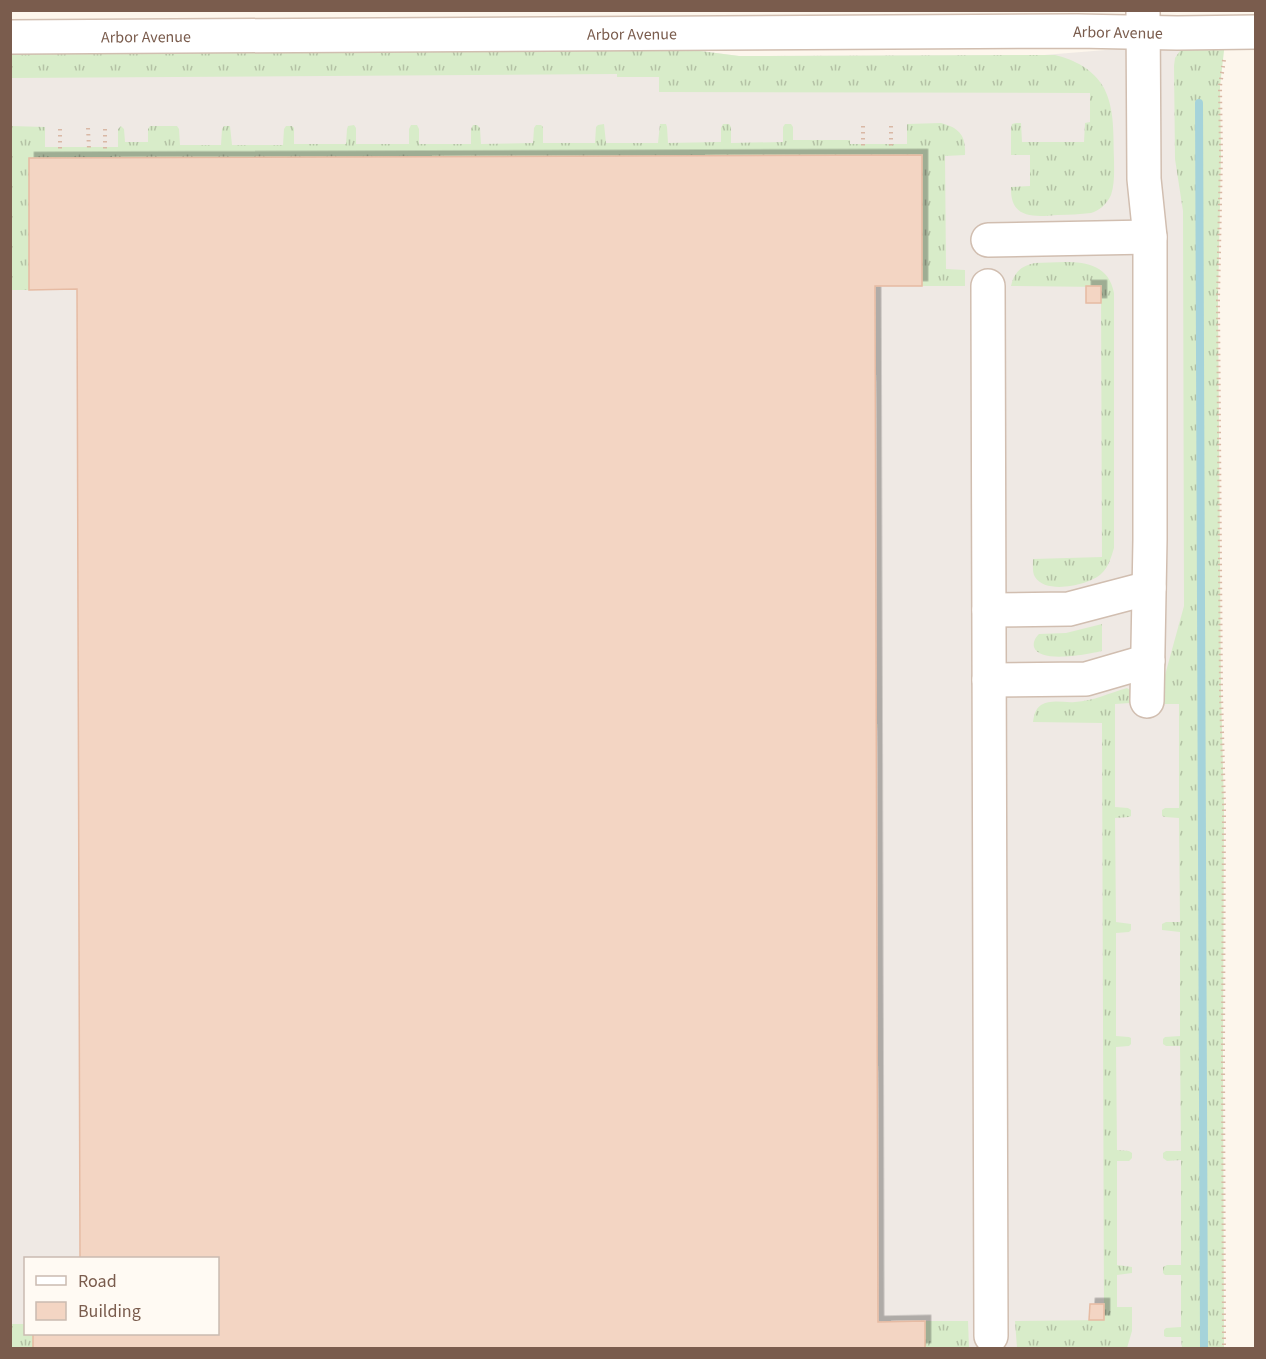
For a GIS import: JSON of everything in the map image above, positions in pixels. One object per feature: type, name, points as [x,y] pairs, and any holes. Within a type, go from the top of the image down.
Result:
[{"type":"street","name":"Arbor Avenue","points":[[10,37],[1054,32],[1143,21],[1241,33]]},
{"type":"street","points":[[1143,21],[1144,179],[1150,237],[1147,701]]},
{"type":"street","points":[[988,240],[1150,237]]},
{"type":"street","points":[[988,286],[992,1336]]},
{"type":"street","points":[[989,610],[1069,609],[1149,588]]},
{"type":"street","points":[[989,680],[1086,679],[1148,661]]},
{"type":"path","points":[[1224,1348],[1222,1055],[1224,806],[1218,300],[1220,86],[1241,33]]},
{"type":"path","points":[[862,126],[863,147]]},
{"type":"path","points":[[891,126],[891,147]]},
{"type":"path","points":[[88,128],[89,149]]},
{"type":"path","points":[[60,129],[60,149]]},
{"type":"path","points":[[105,129],[105,149]]},
{"type":"shaded area","points":[[1205,42],[1191,1348],[11,1348],[10,45],[654,45],[739,56],[1044,55]]},
{"type":"green space","points":[[1225,42],[1220,86],[1218,300],[1224,806],[1224,1348],[1182,1348],[1181,1337],[1164,1336],[1166,1328],[1181,1327],[1181,1275],[1163,1273],[1163,1267],[1167,1265],[1181,1265],[1181,1160],[1167,1161],[1163,1158],[1163,1153],[1166,1151],[1181,1151],[1180,1046],[1163,1044],[1165,1037],[1180,1036],[1180,932],[1162,930],[1162,924],[1166,922],[1180,922],[1179,818],[1162,816],[1162,810],[1165,808],[1179,808],[1179,704],[1161,704],[1162,686],[1184,606],[1183,211],[1175,159],[1174,66],[1175,58],[1182,48]]},
{"type":"green space","points":[[10,45],[654,45],[739,56],[1055,55],[1083,66],[1100,81],[1108,96],[1113,122],[1113,186],[1107,201],[1100,209],[1091,213],[1049,216],[1025,214],[1014,205],[1012,197],[1011,187],[1030,186],[1030,155],[1011,155],[1012,124],[1021,123],[1022,142],[1084,142],[1085,123],[1090,122],[1090,93],[659,92],[659,77],[617,77],[617,74],[11,78]]},
{"type":"green space","points":[[941,123],[957,130],[964,143],[965,155],[945,156],[946,269],[965,270],[965,286],[922,286],[922,156],[29,158],[29,290],[11,290],[11,126],[45,127],[45,147],[118,147],[118,129],[121,126],[124,129],[125,142],[148,142],[150,126],[177,126],[180,145],[221,145],[224,126],[230,126],[232,145],[283,145],[286,126],[294,128],[294,144],[346,144],[348,126],[354,125],[356,144],[409,144],[411,125],[417,125],[419,129],[419,144],[471,144],[473,125],[480,128],[481,144],[533,143],[536,125],[543,127],[543,143],[595,143],[596,127],[604,124],[606,143],[658,143],[660,124],[666,124],[668,143],[721,142],[723,124],[729,124],[731,127],[731,143],[783,142],[783,127],[785,124],[791,124],[793,140],[850,140],[850,144],[907,144],[907,124]]},
{"type":"green space","points":[[1071,262],[1094,266],[1110,281],[1114,293],[1114,548],[1104,571],[1095,578],[1078,585],[1058,587],[1048,586],[1041,582],[1034,575],[1033,559],[1102,557],[1101,287],[1011,286],[1019,270],[1035,263]]},
{"type":"green space","points":[[1102,624],[1102,651],[1054,657],[1038,652],[1034,647],[1039,634],[1066,633]]},
{"type":"green space","points":[[1127,688],[1130,690],[1130,703],[1115,704],[1115,807],[1131,810],[1129,817],[1115,818],[1116,922],[1131,924],[1131,930],[1116,933],[1116,1036],[1131,1038],[1131,1044],[1116,1047],[1117,1150],[1129,1151],[1132,1153],[1132,1158],[1129,1161],[1117,1161],[1117,1265],[1132,1267],[1132,1273],[1117,1275],[1117,1307],[1132,1307],[1132,1331],[1127,1348],[1017,1348],[1015,1321],[1104,1320],[1102,723],[1033,722],[1037,708],[1045,703],[1089,700]]},
{"type":"green space","points":[[925,1321],[968,1321],[969,1348],[925,1348]]},
{"type":"green space","points":[[10,1324],[24,1324],[24,1335],[33,1335],[33,1348],[11,1348]]},
{"type":"building","points":[[922,155],[922,286],[875,286],[878,1322],[925,1321],[925,1348],[33,1348],[33,1335],[219,1335],[219,1257],[80,1257],[77,289],[29,290],[29,158]]},
{"type":"building","points":[[1086,286],[1101,286],[1101,303],[1086,303]]},
{"type":"building","points":[[1090,1304],[1104,1304],[1104,1320],[1089,1320]]},
{"type":"waterway","points":[[1199,103],[1204,1348]]}]
